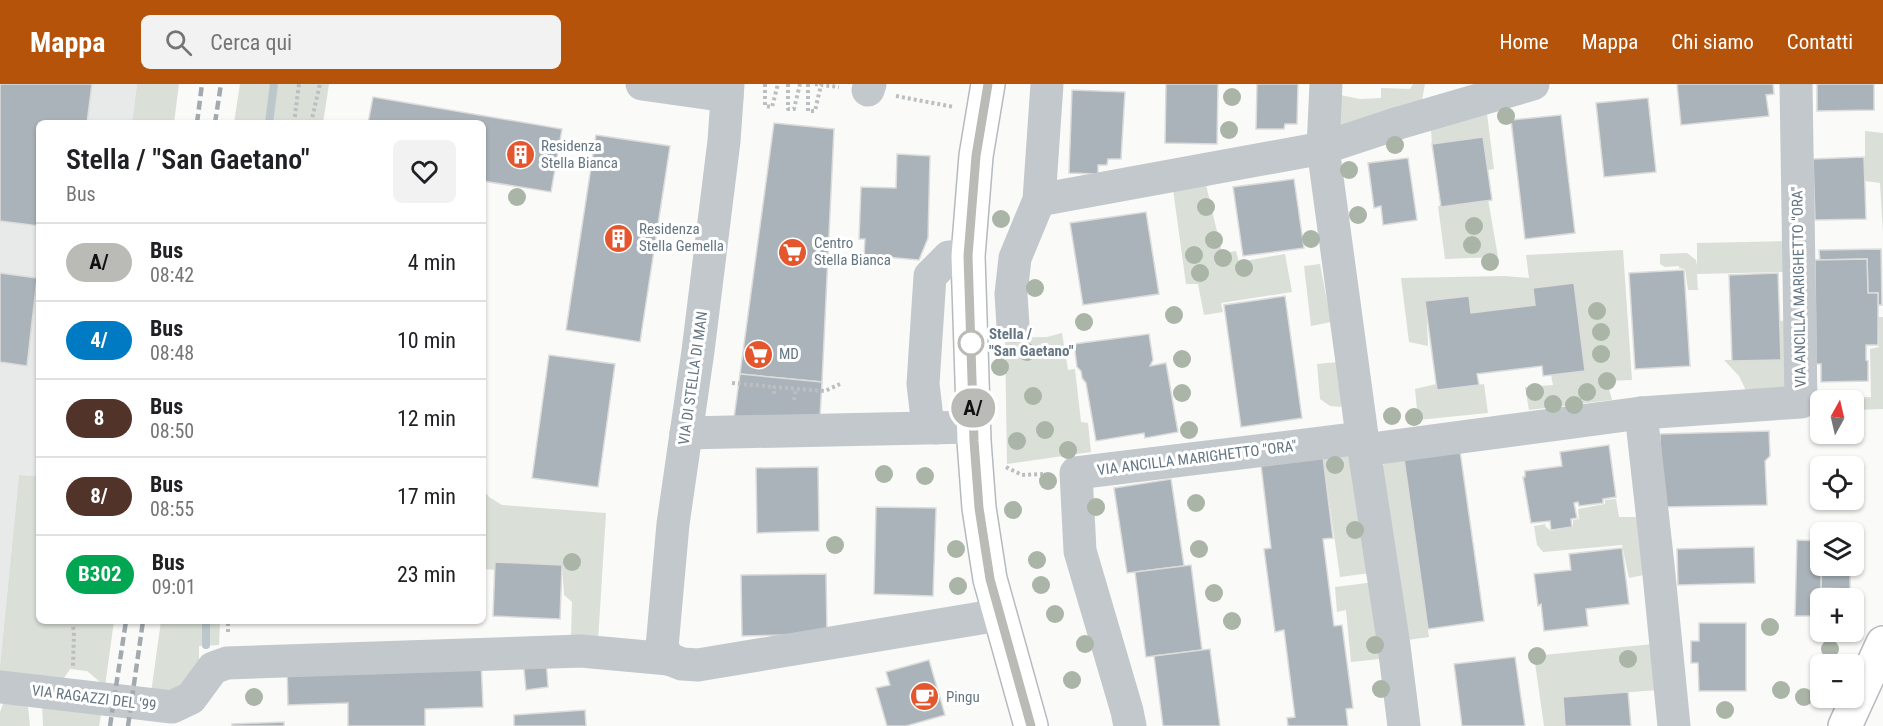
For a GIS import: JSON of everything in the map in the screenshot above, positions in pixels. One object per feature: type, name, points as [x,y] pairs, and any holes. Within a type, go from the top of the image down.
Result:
[{"type":"main road","points":[[988,84],[976,156],[968,256],[979,508],[990,579],[1031,726]]},
{"type":"main road","points":[[1845,726],[1883,643]]},
{"type":"street","name":"VIA DI STELLA DI MAN","points":[[642,84],[727,90],[723,153],[674,524],[662,647],[669,659]]},
{"type":"street","points":[[1013,326],[1011,294],[1016,258],[1039,200],[1047,84]]},
{"type":"street","points":[[1326,84],[1323,148],[1404,726]]},
{"type":"street","points":[[1039,200],[1323,148],[1442,98],[1533,84]]},
{"type":"street","name":"VIA ANCILLA MARIGHETTO \"ORA\"","points":[[1130,726],[1080,551],[1076,473],[1641,413],[1801,402],[1796,84]]},
{"type":"street","points":[[936,428],[927,418],[923,384],[930,276],[949,257],[968,256]]},
{"type":"street","points":[[1641,413],[1659,565],[1674,726]]},
{"type":"street","points":[[686,433],[974,427]]},
{"type":"street","points":[[669,659],[682,664],[698,665],[999,615]]},
{"type":"street","name":"VIA RAGAZZI DEL '99","points":[[0,687],[172,707],[191,698],[213,668],[227,663],[581,651],[669,659]]},
{"type":"path","points":[[294,120],[299,84]]},
{"type":"path","points":[[312,120],[320,84]]},
{"type":"path","points":[[765,84],[765,106],[771,107],[778,84]]},
{"type":"path","points":[[788,84],[788,109],[794,109],[800,84]]},
{"type":"path","points":[[814,84],[821,85]]},
{"type":"path","points":[[732,383],[825,391],[840,384]]},
{"type":"path","points":[[774,387],[774,394]]},
{"type":"path","points":[[1003,466],[1022,475]]},
{"type":"path","points":[[63,695],[73,670],[73,624]]},
{"type":"shaded area","points":[[0,84],[137,84],[132,120],[36,120],[36,476],[19,475],[0,666]]},
{"type":"shaded area","points":[[137,84],[179,84],[174,120],[132,120]]},
{"type":"shaded area","points":[[240,84],[329,84],[323,120],[234,120]]},
{"type":"shaded area","points":[[1413,84],[1425,84],[1420,111],[1339,135],[1340,95],[1360,99],[1381,98],[1381,88],[1410,89]]},
{"type":"shaded area","points":[[1486,106],[1494,169],[1488,170],[1483,137],[1432,144],[1431,130]]},
{"type":"shaded area","points":[[1865,131],[1883,133],[1883,233],[1880,183],[1865,181]]},
{"type":"shaded area","points":[[1204,176],[1222,253],[1236,251],[1239,262],[1285,254],[1292,292],[1221,303],[1223,312],[1204,315],[1198,284],[1186,284],[1172,182]]},
{"type":"shaded area","points":[[1488,199],[1498,257],[1445,259],[1438,206]]},
{"type":"shaded area","points":[[1788,241],[1783,272],[1697,274],[1698,290],[1688,290],[1685,269],[1679,266],[1665,267],[1660,264],[1660,254],[1687,253],[1696,260],[1697,266],[1697,243]]},
{"type":"shaded area","points":[[1623,250],[1632,380],[1607,381],[1612,400],[1529,410],[1525,387],[1553,385],[1551,375],[1585,370],[1573,283],[1533,288],[1535,305],[1471,313],[1426,301],[1428,346],[1409,342],[1401,278],[1505,276],[1529,278],[1526,255]]},
{"type":"shaded area","points":[[1320,264],[1331,322],[1311,326],[1304,266]]},
{"type":"shaded area","points":[[1878,317],[1883,317],[1883,409],[1864,410],[1864,397],[1871,397],[1870,349],[1879,347]]},
{"type":"shaded area","points":[[1790,320],[1790,390],[1750,399],[1739,376],[1724,360],[1781,359],[1780,321]]},
{"type":"shaded area","points":[[1062,333],[1068,370],[1075,369],[1081,422],[1088,423],[1091,452],[1007,464],[1005,338],[1047,337]]},
{"type":"shaded area","points":[[1338,362],[1342,404],[1340,407],[1330,406],[1320,399],[1317,364]]},
{"type":"shaded area","points":[[1436,384],[1437,390],[1484,384],[1488,413],[1418,420],[1415,389]]},
{"type":"shaded area","points":[[1399,452],[1404,459],[1429,637],[1408,640],[1376,471]]},
{"type":"shaded area","points":[[1351,456],[1370,573],[1340,577],[1323,457]]},
{"type":"shaded area","points":[[19,475],[36,476],[36,624],[114,624],[105,686],[87,671],[70,669],[60,684],[0,683]]},
{"type":"shaded area","points":[[486,494],[502,505],[606,513],[598,641],[571,636],[572,602],[564,595],[562,565],[495,562],[495,570],[486,569]]},
{"type":"shaded area","points":[[1616,499],[1619,517],[1638,517],[1644,575],[1629,578],[1622,545],[1543,552],[1537,545],[1534,526],[1546,524],[1545,526],[1551,531],[1573,527],[1573,520],[1579,519],[1578,509],[1605,504],[1605,500]]},
{"type":"shaded area","points":[[1375,582],[1388,658],[1351,662],[1346,610],[1337,612],[1335,587]]},
{"type":"shaded area","points":[[161,624],[220,624],[219,645],[199,646],[199,667],[183,688],[151,693]]},
{"type":"shaded area","points":[[1653,644],[1659,690],[1563,697],[1565,726],[1544,726],[1534,656]]},
{"type":"shaded area","points":[[4,701],[28,707],[30,726],[0,726],[0,712]]},
{"type":"shaded area","points":[[42,704],[103,704],[99,726],[43,726]]},
{"type":"building","points":[[0,84],[92,84],[87,120],[36,120],[36,226],[0,221]]},
{"type":"building","points":[[1166,84],[1218,84],[1217,144],[1165,143]]},
{"type":"building","points":[[1257,84],[1298,84],[1297,124],[1285,124],[1284,129],[1256,129]]},
{"type":"building","points":[[1677,84],[1773,84],[1774,94],[1766,95],[1769,116],[1681,125]]},
{"type":"building","points":[[1817,84],[1874,84],[1874,110],[1817,111]]},
{"type":"building","points":[[1072,90],[1125,92],[1121,159],[1108,159],[1107,165],[1098,165],[1098,174],[1069,173]]},
{"type":"building","name":"Residenza Stella Bianca","points":[[373,97],[562,129],[551,192],[486,181],[486,120],[369,120]]},
{"type":"building","points":[[1648,98],[1656,172],[1604,177],[1596,103]]},
{"type":"building","points":[[1561,115],[1575,233],[1525,239],[1511,120]]},
{"type":"building","name":"Centro Stella Bianca","points":[[774,123],[834,129],[822,382],[740,374]]},
{"type":"building","name":"Residenza Stella Gemella","points":[[596,135],[670,146],[640,342],[566,330]]},
{"type":"building","points":[[1483,137],[1492,200],[1441,207],[1432,144]]},
{"type":"building","points":[[897,154],[930,156],[928,238],[919,260],[864,255],[865,239],[859,239],[861,187],[896,188]]},
{"type":"building","points":[[1864,157],[1866,219],[1815,220],[1813,159]]},
{"type":"building","points":[[1408,158],[1417,220],[1383,225],[1381,206],[1374,208],[1368,163]]},
{"type":"building","points":[[1294,179],[1304,248],[1243,256],[1233,187]]},
{"type":"building","points":[[1146,212],[1159,294],[1083,305],[1070,223]]},
{"type":"building","points":[[1881,249],[1882,305],[1878,305],[1878,293],[1868,293],[1867,259],[1820,260],[1819,250]]},
{"type":"building","points":[[1867,259],[1868,293],[1878,293],[1878,345],[1866,345],[1868,381],[1821,382],[1821,364],[1816,364],[1815,260]]},
{"type":"building","points":[[1684,270],[1690,366],[1635,369],[1629,273]]},
{"type":"building","points":[[0,273],[36,278],[27,366],[0,362]]},
{"type":"building","points":[[1778,273],[1781,360],[1732,361],[1729,275]]},
{"type":"building","points":[[1574,283],[1585,371],[1543,376],[1542,366],[1477,374],[1479,385],[1437,390],[1425,301],[1469,296],[1471,313],[1535,305],[1533,288]]},
{"type":"building","points":[[1285,296],[1302,418],[1241,427],[1224,305]]},
{"type":"building","points":[[1149,334],[1153,360],[1150,366],[1166,363],[1178,432],[1145,438],[1144,433],[1096,441],[1086,383],[1077,367],[1074,344]]},
{"type":"building","points":[[549,355],[615,364],[598,487],[532,478]]},
{"type":"building","points":[[740,374],[822,382],[820,416],[734,418]]},
{"type":"building","points":[[1769,431],[1770,456],[1765,461],[1767,505],[1662,507],[1660,434]]},
{"type":"building","points":[[1609,445],[1616,497],[1603,499],[1603,503],[1579,506],[1578,502],[1574,503],[1577,518],[1571,519],[1572,527],[1551,530],[1550,521],[1531,523],[1523,477],[1525,477],[1525,471],[1562,466],[1560,452]]},
{"type":"building","points":[[1460,451],[1484,621],[1428,629],[1404,459]]},
{"type":"building","points":[[1323,457],[1333,538],[1323,539],[1334,626],[1342,625],[1353,708],[1346,709],[1348,726],[1288,726],[1287,718],[1295,717],[1284,630],[1275,632],[1264,549],[1271,548],[1261,465]]},
{"type":"building","points":[[818,467],[819,531],[757,533],[756,468]]},
{"type":"building","points":[[1171,479],[1184,566],[1127,573],[1114,488]]},
{"type":"building","points":[[876,507],[936,508],[933,596],[874,594]]},
{"type":"building","points":[[1797,540],[1810,541],[1810,576],[1821,576],[1821,588],[1810,588],[1810,616],[1795,616]]},
{"type":"building","points":[[1754,547],[1755,583],[1678,585],[1677,549]]},
{"type":"building","points":[[1622,548],[1629,604],[1586,609],[1588,626],[1544,631],[1534,574],[1571,570],[1569,554]]},
{"type":"building","points":[[495,562],[562,565],[560,619],[493,616]]},
{"type":"building","points":[[1191,565],[1202,650],[1146,657],[1135,572]]},
{"type":"building","points":[[826,574],[827,634],[742,636],[741,575]]},
{"type":"building","points":[[1822,576],[1850,576],[1850,588],[1821,588]]},
{"type":"building","points":[[1699,623],[1746,623],[1746,691],[1699,691],[1698,663],[1691,663],[1691,641],[1699,641]]},
{"type":"building","points":[[1210,649],[1220,726],[1163,726],[1154,656]]},
{"type":"building","points":[[1515,657],[1525,726],[1462,726],[1454,664]]},
{"type":"building","points":[[546,658],[548,687],[526,690],[523,659]]},
{"type":"building","points":[[929,660],[945,715],[906,726],[887,726],[876,688],[890,685],[886,672]]},
{"type":"building","points":[[481,661],[483,707],[425,709],[425,726],[348,726],[348,703],[288,705],[287,666]]},
{"type":"building","points":[[1628,692],[1631,726],[1565,726],[1563,697]]},
{"type":"building","points":[[585,710],[586,726],[514,726],[514,715]]},
{"type":"building","points":[[284,722],[284,726],[232,726],[232,724]]},
{"type":"waterway","points":[[269,120],[274,84]]},
{"type":"waterway","points":[[206,624],[206,645]]},
{"type":"railway","points":[[197,120],[202,84]]},
{"type":"railway","points":[[215,120],[221,84]]},
{"type":"railway","points":[[110,726],[126,624]]},
{"type":"railway","points":[[128,726],[143,624]]},
{"type":"bus line","name":"A/","points":[[988,84],[976,156],[968,256],[974,441],[979,508],[990,579],[1031,726]]},
{"type":"place","name":"Residenza Stella Bianca","points":[[520,155]]},
{"type":"place","name":"Residenza Stella Gemella","points":[[618,238]]},
{"type":"place","name":"Centro Stella Bianca","points":[[793,252]]},
{"type":"place","name":"Stella / \"San Gaetano\"","points":[[971,343]]},
{"type":"place","name":"MD","points":[[758,354]]},
{"type":"place","name":"Pingu","points":[[925,697]]}]
